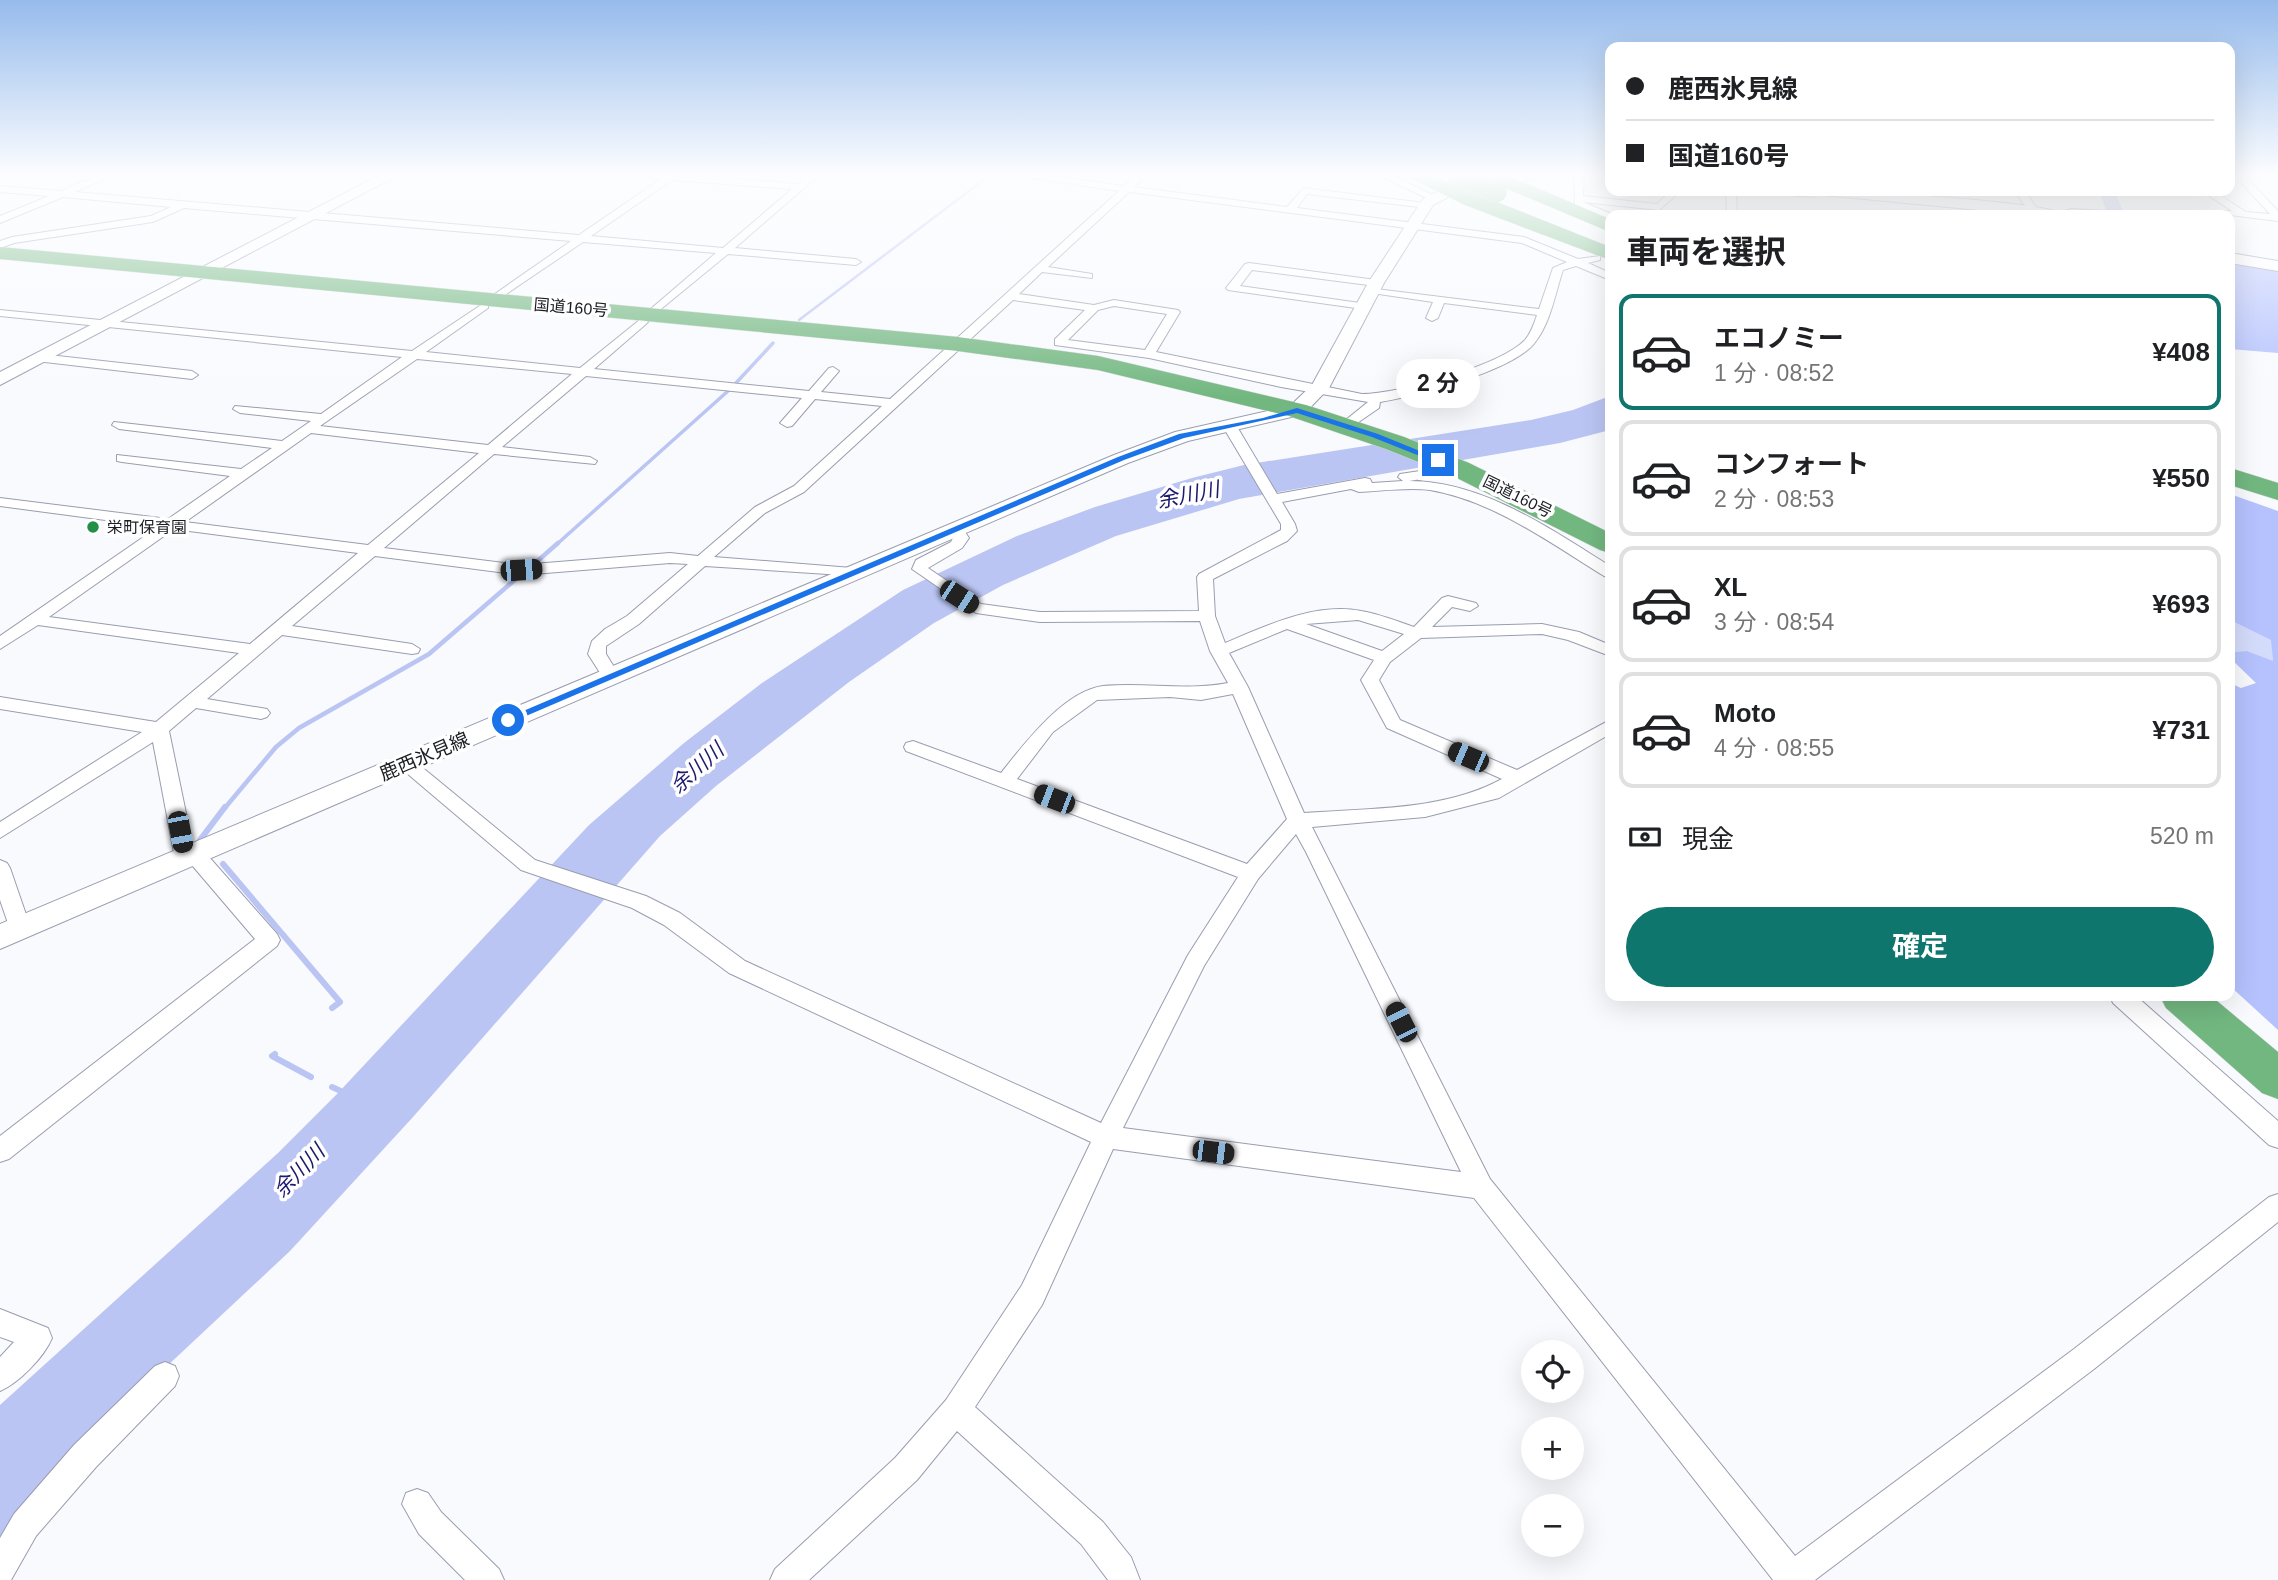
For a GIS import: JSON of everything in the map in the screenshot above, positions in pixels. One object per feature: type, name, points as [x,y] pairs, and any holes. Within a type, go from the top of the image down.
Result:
[{"type":"highway","name":"国道160号","points":[[0,253],[197,276]]},
{"type":"highway","name":"国道160号","points":[[0,261],[489,303],[1098,363],[1144,364],[1222,393],[1297,410],[1395,443],[1510,492],[1605,541]]},
{"type":"highway","points":[[2235,477],[2278,494]]},
{"type":"highway","points":[[2235,482],[2278,494]]},
{"type":"highway","points":[[2187,1001],[2278,1079]]},
{"type":"main road","points":[[0,379],[249,249]]},
{"type":"main road","name":"鹿西氷見線","points":[[10,933],[1154,445],[1297,410],[1320,388],[1397,249]]},
{"type":"main road","points":[[2235,259],[2278,266]]},
{"type":"street","points":[[0,643],[570,249]]},
{"type":"street","points":[[698,249],[856,262]]},
{"type":"street","points":[[0,831],[160,729],[728,249]]},
{"type":"street","points":[[610,675],[597,654],[598,645],[611,633],[633,620],[760,510],[799,489],[1063,249]]},
{"type":"street","points":[[1545,249],[1605,275]]},
{"type":"street","points":[[1094,308],[1059,342],[1144,364],[1242,374],[1374,399],[1487,368],[1512,356],[1530,342],[1544,313],[1558,268],[1603,256]]},
{"type":"street","points":[[1363,306],[1232,288],[1249,266],[1440,299],[1544,313]]},
{"type":"street","points":[[1041,269],[1088,276]]},
{"type":"street","points":[[1011,296],[1094,308],[1114,303],[1174,312],[1144,364]]},
{"type":"street","points":[[1432,318],[1440,299]]},
{"type":"street","points":[[0,313],[892,403]]},
{"type":"street","points":[[40,358],[192,375]]},
{"type":"street","points":[[787,423],[833,371]]},
{"type":"street","points":[[1222,393],[1242,374]]},
{"type":"street","points":[[1347,426],[1374,404],[1374,399]]},
{"type":"street","points":[[240,409],[323,418]]},
{"type":"street","points":[[118,425],[284,445]]},
{"type":"street","points":[[1229,425],[1288,524],[1289,531],[1282,538],[1205,577],[1207,616],[1219,651],[1239,687],[1298,821],[1481,1187],[1792,1580],[2084,1359],[2278,1206]]},
{"type":"street","points":[[308,429],[590,461]]},
{"type":"street","points":[[122,458],[244,474]]},
{"type":"street","points":[[1273,499],[1353,484],[1460,469]]},
{"type":"street","points":[[1353,484],[1359,488],[1423,485],[1467,496],[1495,506],[1605,570]]},
{"type":"street","points":[[0,502],[521,570],[639,559],[852,573]]},
{"type":"street","points":[[956,529],[961,538],[957,545],[922,563],[920,569],[976,608],[1040,617],[1207,616]]},
{"type":"street","points":[[1429,596],[1446,603]]},
{"type":"street","points":[[1470,606],[1452,600],[1446,603],[1417,633],[1384,658],[1370,680],[1393,724],[1519,779]]},
{"type":"street","points":[[1219,651],[1287,623],[1325,616],[1359,615],[1417,633],[1542,629],[1573,636],[1605,650]]},
{"type":"street","points":[[34,620],[253,650]]},
{"type":"street","points":[[1287,623],[1384,658]]},
{"type":"street","points":[[278,629],[412,649]]},
{"type":"street","points":[[1005,781],[1047,727],[1091,695],[1102,692],[1170,691],[1201,694],[1239,687]]},
{"type":"street","points":[[191,702],[261,713]]},
{"type":"street","points":[[0,703],[160,729]]},
{"type":"street","points":[[0,1151],[269,940],[190,856],[160,729]]},
{"type":"street","points":[[786,1580],[906,1469],[956,1410],[1031,1295],[1106,1137],[1196,961],[1251,874],[1284,833],[1298,821],[1424,810],[1492,793],[1605,729]]},
{"type":"street","points":[[914,747],[1251,874]]},
{"type":"street","points":[[405,764],[528,864],[539,870],[639,902],[672,919],[737,967],[1106,1137],[1481,1187]]},
{"type":"street","points":[[0,868],[10,933]]},
{"type":"street","points":[[2127,1001],[2278,1137]]},
{"type":"street","points":[[0,1323],[38,1338],[0,1377]]},
{"type":"street","points":[[0,1569],[25,1525],[85,1456],[165,1376]]},
{"type":"street","points":[[956,1410],[1092,1532],[1120,1568],[1124,1580]]},
{"type":"street","points":[[417,1504],[430,1523],[488,1580]]},
{"type":"shaded area","points":[[2255,261],[2278,266],[2278,353],[2235,349],[2235,263]]},
{"type":"shaded area","points":[[2235,496],[2278,511],[2278,1030],[2235,991],[2235,685],[2241,688],[2256,683],[2235,663],[2235,652],[2247,651],[2273,661],[2271,640],[2235,622]]},
{"type":"shaded area","points":[[2235,622],[2272,640],[2273,662],[2247,651],[2235,652]]},
{"type":"water","name":"余川川","points":[[1605,398],[1605,431],[1560,443],[1239,499],[1116,536],[1003,585],[934,623],[849,682],[716,786],[660,836],[413,1117],[290,1251],[149,1383],[0,1543],[0,1405],[278,1153],[337,1094],[589,825],[684,743],[762,683],[903,590],[1017,536],[1095,507],[1244,465],[1531,420],[1573,410]]},
{"type":"waterway","points":[[799,320],[893,249]]},
{"type":"waterway","points":[[736,383],[773,343]]},
{"type":"waterway","points":[[556,545],[728,391]]},
{"type":"waterway","points":[[534,564],[558,543]]},
{"type":"waterway","points":[[224,809],[276,747],[299,728],[429,654],[517,578]]},
{"type":"waterway","points":[[200,840],[225,807]]},
{"type":"waterway","points":[[223,864],[340,1002],[332,1008]]},
{"type":"waterway","points":[[275,1054],[272,1056],[311,1077]]},
{"type":"waterway","points":[[332,1087],[345,1093]]},
{"type":"place","name":"栄町保育園","points":[[93,527]]},
{"type":"route","points":[[508,720],[1121,458],[1182,436],[1264,420],[1297,410],[1438,460]]}]
